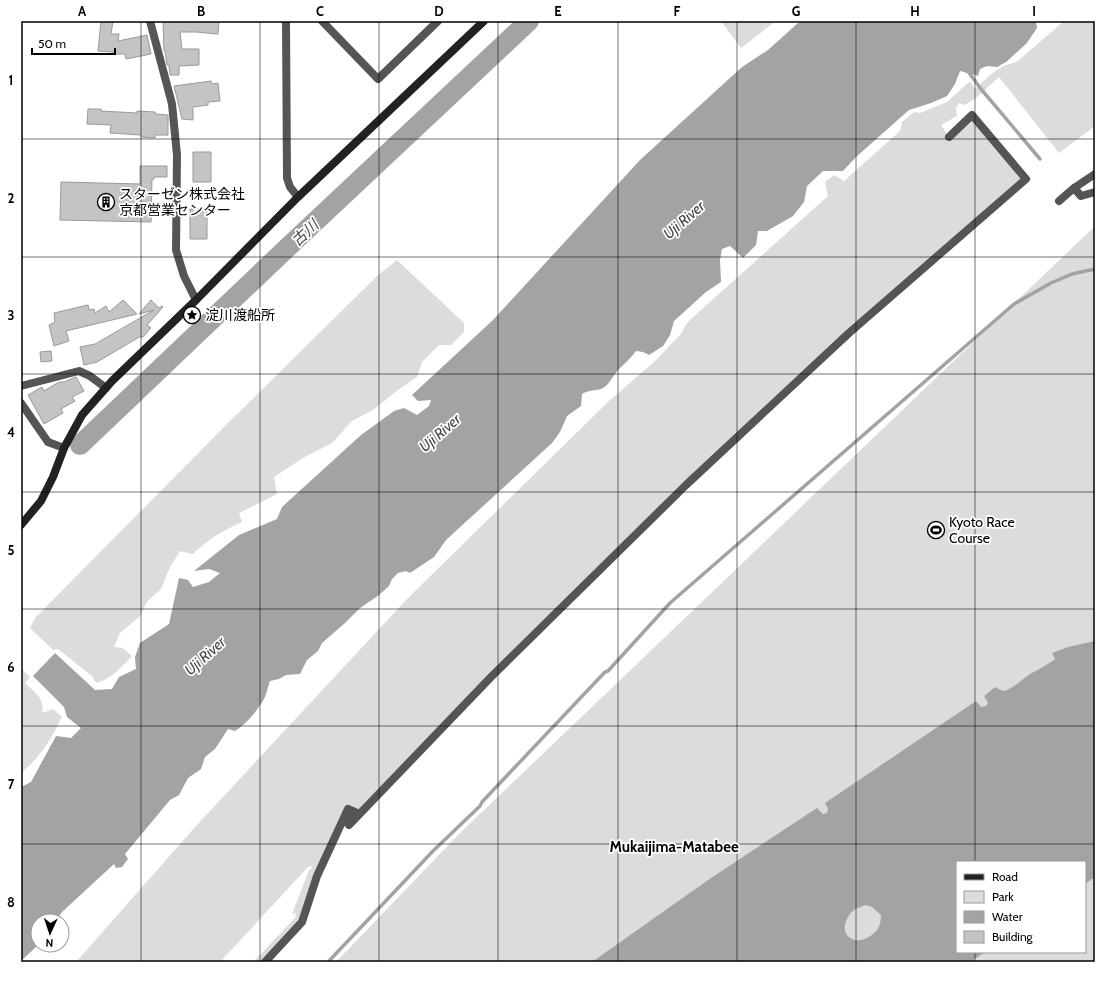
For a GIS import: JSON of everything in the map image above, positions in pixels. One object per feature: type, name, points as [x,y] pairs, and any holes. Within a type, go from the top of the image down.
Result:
[{"type":"street","points":[[150,21],[172,104],[177,155],[176,250],[184,276],[196,300]]},
{"type":"street","points":[[286,21],[287,178],[290,187],[298,197]]},
{"type":"street","points":[[322,21],[378,79],[438,21]]},
{"type":"street","points":[[21,525],[41,501],[53,477],[64,448],[82,415],[106,388],[298,197],[484,21]]},
{"type":"street","points":[[265,962],[302,922],[317,876],[348,810],[355,812],[349,825],[492,676],[686,485],[849,333],[1026,179],[972,115],[949,137]]},
{"type":"street","points":[[1059,201],[1074,188],[1095,174]]},
{"type":"street","points":[[1074,188],[1081,196],[1095,192]]},
{"type":"street","points":[[21,386],[80,371],[90,376],[106,388]]},
{"type":"street","points":[[21,403],[48,442],[64,448]]},
{"type":"green space","points":[[721,21],[776,21],[741,48]]},
{"type":"green space","points":[[1064,21],[1095,21],[1095,126],[1059,153],[999,77],[976,98],[965,105],[959,103],[956,108],[957,116],[941,125],[948,136],[972,115],[1026,179],[849,333],[686,485],[349,825],[347,810],[302,922],[265,962],[253,962],[295,918],[296,913],[292,914],[309,870],[312,868],[311,866],[308,867],[220,962],[76,962],[196,826],[408,598],[609,401],[654,362],[681,334],[691,319],[828,196],[825,182],[834,175],[844,181],[900,131],[902,122],[914,112],[920,113],[947,102],[970,81],[975,89],[997,70],[1019,60]]},
{"type":"green space","name":"Kyoto Race Course","points":[[1095,226],[1095,962],[336,962],[460,833]]},
{"type":"green space","points":[[397,260],[464,323],[464,332],[451,345],[439,345],[422,362],[417,377],[373,410],[352,421],[332,443],[303,458],[274,477],[277,494],[239,513],[242,522],[216,536],[193,554],[180,551],[170,567],[161,589],[147,602],[140,616],[120,633],[114,647],[123,648],[132,656],[107,679],[96,683],[92,676],[58,649],[53,650],[30,628],[35,618],[225,426],[376,277]]},
{"type":"green space","points":[[21,668],[30,677],[25,683],[41,700],[43,708],[42,713],[53,709],[62,717],[45,747],[34,761],[21,773]]},
{"type":"water","name":"Uji River","points":[[809,21],[1036,21],[1037,28],[1027,43],[1006,62],[997,67],[987,66],[980,69],[978,76],[960,71],[955,84],[947,96],[909,110],[856,157],[843,171],[823,171],[807,186],[804,202],[793,216],[767,231],[758,231],[756,245],[743,258],[730,246],[722,249],[720,260],[721,282],[706,292],[674,321],[670,335],[663,346],[649,355],[636,351],[605,386],[601,389],[588,391],[582,394],[581,406],[567,416],[560,432],[552,443],[446,540],[434,557],[410,573],[406,571],[398,573],[392,579],[389,586],[360,608],[322,643],[318,651],[307,660],[300,674],[286,675],[279,679],[270,681],[265,697],[256,711],[235,731],[228,729],[215,749],[205,757],[201,769],[188,778],[179,795],[170,800],[125,854],[128,859],[122,867],[116,868],[114,864],[61,913],[30,913],[30,953],[21,961],[21,787],[31,782],[56,736],[71,738],[81,728],[67,717],[64,707],[33,676],[55,653],[95,690],[112,689],[119,677],[136,669],[135,657],[140,643],[169,624],[179,578],[188,580],[193,587],[209,582],[220,573],[209,569],[194,571],[239,535],[277,519],[282,507],[361,435],[394,411],[404,408],[417,415],[429,406],[431,400],[418,401],[412,395],[493,320],[640,160],[742,67],[768,50],[798,23]]},
{"type":"water","points":[[1095,641],[1095,877],[1086,883],[1086,861],[956,861],[956,953],[984,953],[970,962],[592,962],[711,878],[817,808],[823,814],[827,813],[828,809],[825,803],[976,701],[981,707],[986,706],[988,703],[984,696],[995,687],[1003,691],[1017,684],[1030,674],[1055,659],[1052,653],[1068,647]],"holes":[[[866,905],[872,907],[881,915],[879,927],[869,937],[862,940],[855,940],[846,933],[846,920],[854,910]]]},
{"type":"building","points":[[101,21],[113,21],[111,34],[119,34],[118,41],[147,35],[151,54],[126,59],[125,54],[113,54],[113,52],[98,51]]},
{"type":"building","points":[[163,21],[219,21],[218,34],[180,32],[182,49],[199,49],[199,65],[179,66],[179,75],[170,75],[169,65],[167,65],[164,51]]},
{"type":"building","points":[[211,81],[212,84],[218,83],[220,101],[208,102],[208,105],[193,107],[193,120],[182,119],[174,86]]},
{"type":"building","points":[[88,109],[137,113],[137,111],[155,112],[155,114],[168,115],[168,135],[155,135],[155,138],[141,137],[141,135],[110,133],[111,125],[87,124]]},
{"type":"building","points":[[193,152],[211,152],[211,182],[193,182]]},
{"type":"building","name":"スターゼン株式会社 京都営業センター","points":[[140,166],[167,166],[167,177],[154,177],[154,179],[152,179],[151,222],[60,220],[61,182],[140,184]]},
{"type":"building","points":[[190,209],[207,209],[207,239],[190,239]]},
{"type":"building","points":[[123,300],[137,314],[66,331],[69,341],[54,346],[49,325],[55,322],[54,313],[88,305],[89,310],[94,309],[95,313],[106,306],[109,312]]},
{"type":"building","points":[[151,300],[159,308],[162,306],[163,307],[147,325],[151,328],[142,338],[141,336],[97,362],[84,365],[80,347],[95,344],[154,310],[139,314]]},
{"type":"building","points":[[51,351],[52,361],[41,362],[40,352]]},
{"type":"building","points":[[76,377],[84,391],[72,397],[75,401],[61,409],[63,413],[44,424],[28,395],[42,387],[44,391],[59,382],[64,382]]},
{"type":"waterway","name":"古川","points":[[80,445],[529,21]]},
{"type":"waterway","points":[[967,70],[981,89],[1040,159]]},
{"type":"waterway","points":[[328,962],[433,851],[480,806],[482,802],[605,672],[608,671],[670,603],[1014,304],[1051,283],[1072,274],[1095,269]]},
{"type":"place","name":"スターゼン株式会社 京都営業センター","points":[[106,202]]},
{"type":"place","name":"淀川渡船所","points":[[192,315]]},
{"type":"place","name":"Kyoto Race Course","points":[[936,530]]},
{"type":"district","name":"Mukaijima-Matabee","points":[[674,847]]}]
